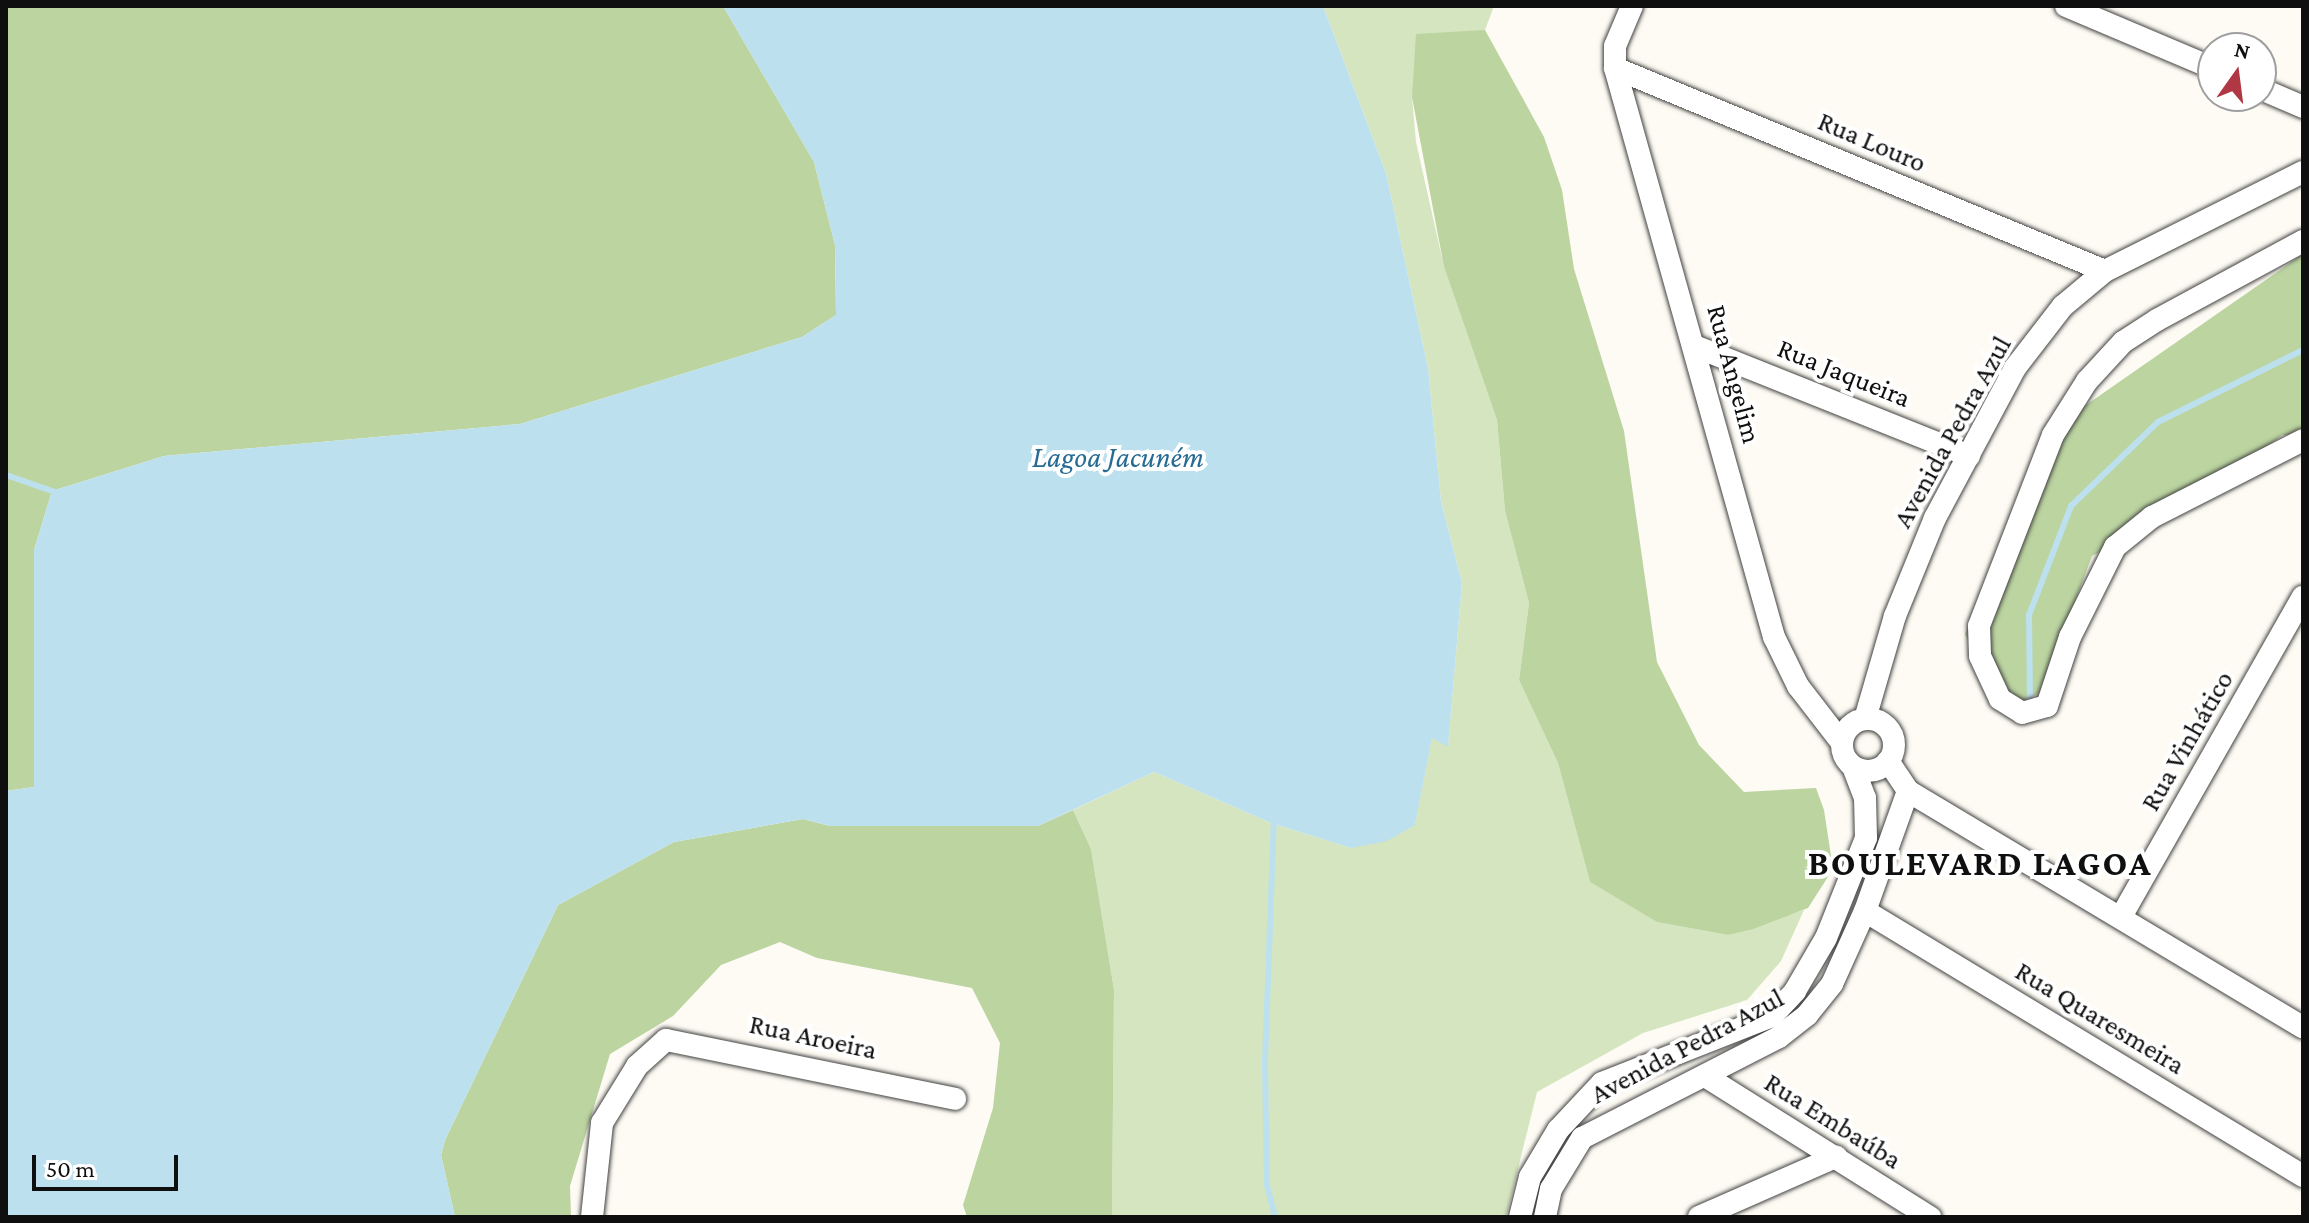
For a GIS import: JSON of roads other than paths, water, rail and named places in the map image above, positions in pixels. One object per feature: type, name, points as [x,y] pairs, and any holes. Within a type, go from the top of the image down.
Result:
[{"type":"street","name":"Rua Angelim","points":[[1632,6],[1615,46],[1615,68],[1697,347],[1774,637],[1798,686],[1842,743]]},
{"type":"street","points":[[2066,6],[2197,61]]},
{"type":"street","name":"Rua Louro","points":[[1615,68],[2105,271]]},
{"type":"street","points":[[2277,96],[2303,107]]},
{"type":"street","name":"Avenida Pedra Azul","points":[[1520,1217],[1530,1177],[1558,1130],[1602,1083],[1772,1016],[1790,998],[1826,938],[1866,838],[1865,798],[1842,743],[1849,727],[1865,719],[1906,587],[2015,368],[2063,306],[2105,271],[2303,172]]},
{"type":"street","points":[[2303,241],[2157,320],[2087,381],[2053,435],[1979,626],[1980,656],[2000,699],[2022,713],[2047,706],[2070,637],[2115,547],[2152,517],[2303,440]]},
{"type":"street","name":"Rua Jaqueira","points":[[1697,347],[1969,456]]},
{"type":"street","name":"Rua Vinhático","points":[[2122,915],[2303,597]]},
{"type":"street","points":[[1865,719],[1890,732],[1888,761],[1908,791],[2122,915],[2303,1027]]},
{"type":"street","points":[[1853,766],[1869,771],[1888,761]]},
{"type":"street","name":"Avenida Pedra Azul","points":[[1545,1217],[1551,1189],[1582,1138],[1619,1113],[1705,1076],[1807,1015],[1832,984],[1865,911],[1908,791]]},
{"type":"street","name":"Rua Quaresmeira","points":[[1865,911],[2303,1176]]},
{"type":"street","name":"Rua Aroeira","points":[[592,1217],[602,1123],[658,1044],[683,1040],[955,1099]]},
{"type":"street","name":"Rua Embaúba","points":[[1705,1076],[1836,1157],[1909,1211],[1930,1217]]},
{"type":"street","points":[[1699,1217],[1836,1157]]},
{"type":"water","name":"Lagoa Jacuném","points":[[723,6],[1323,6],[1386,173],[1428,368],[1441,501],[1462,583],[1448,747],[1432,738],[1415,825],[1387,841],[1351,848],[1271,823],[1154,772],[1038,826],[830,826],[803,819],[674,842],[558,905],[445,1140],[441,1155],[455,1217],[6,1217],[6,791],[34,787],[34,550],[52,491],[164,456],[520,424],[802,337],[836,315],[835,245],[814,162]]},
{"type":"waterway","points":[[2030,705],[2029,615],[2071,506],[2158,422],[2303,350]]},
{"type":"waterway","points":[[6,475],[58,493]]},
{"type":"waterway","points":[[1274,816],[1265,1063],[1267,1185],[1275,1217]]},
{"type":"district","name":"BOULEVARD LAGOA","points":[[1980,864]]}]
